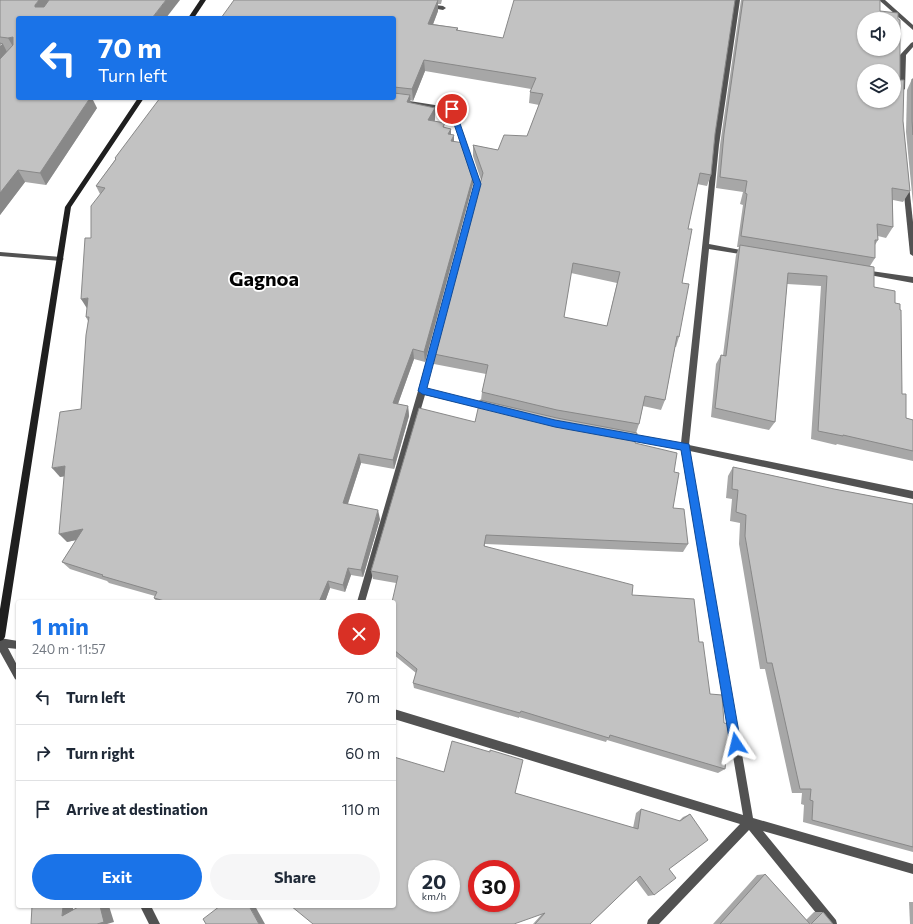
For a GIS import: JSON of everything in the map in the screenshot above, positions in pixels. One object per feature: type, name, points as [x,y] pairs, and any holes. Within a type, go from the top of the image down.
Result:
[{"type":"street","points":[[192,16],[203,0]]},
{"type":"street","points":[[737,0],[716,145],[685,447],[749,822],[832,924]]},
{"type":"street","points":[[882,0],[913,28]]},
{"type":"street","points":[[420,5],[443,8]]},
{"type":"street","points":[[902,93],[903,55],[913,44]]},
{"type":"street","points":[[0,637],[61,259],[68,207],[140,100]]},
{"type":"street","points":[[362,600],[422,391],[478,184],[452,109],[394,101]]},
{"type":"street","points":[[905,178],[913,254]]},
{"type":"street","points":[[706,246],[752,254]]},
{"type":"street","points":[[0,254],[61,259]]},
{"type":"street","points":[[859,271],[913,280]]},
{"type":"street","points":[[422,391],[496,409]]},
{"type":"street","points":[[616,435],[685,447],[913,495]]},
{"type":"street","points":[[0,643],[16,645]]},
{"type":"street","points":[[0,643],[16,672]]},
{"type":"street","points":[[396,715],[749,822],[913,869]]},
{"type":"street","points":[[652,924],[749,822]]},
{"type":"street","points":[[146,908],[155,924]]},
{"type":"building","points":[[0,0],[39,0],[35,7],[44,7],[49,0],[166,0],[154,16],[16,16],[16,100],[89,100],[40,173],[18,170],[0,193],[0,59],[13,45],[13,37],[0,37]]},
{"type":"building","points":[[234,0],[438,0],[428,24],[458,28],[456,30],[503,38],[514,0],[735,0],[715,134],[711,175],[700,173],[688,229],[692,229],[682,283],[689,284],[679,337],[677,336],[665,400],[645,396],[639,424],[557,410],[482,392],[488,365],[434,354],[483,173],[473,145],[498,150],[504,135],[527,136],[543,94],[530,92],[536,78],[424,60],[412,89],[396,87],[396,16],[222,16]],"holes":[[[573,263],[620,272],[607,326],[564,317]]]},
{"type":"building","points":[[743,0],[880,0],[880,11],[889,12],[857,12],[857,56],[900,56],[900,64],[857,64],[857,108],[901,108],[901,80],[904,80],[903,121],[910,191],[892,188],[893,227],[877,224],[878,240],[875,240],[875,258],[741,236],[747,194],[745,193],[747,181],[720,177],[724,134]]},
{"type":"building","points":[[913,79],[913,135],[912,121]]},
{"type":"building","points":[[396,93],[410,95],[407,102],[435,108],[428,120],[445,123],[443,127],[451,129],[448,134],[454,135],[451,141],[464,143],[474,173],[424,352],[413,349],[393,403],[408,406],[393,460],[359,454],[343,503],[378,510],[361,570],[348,568],[343,585],[328,581],[320,600],[161,600],[154,598],[157,592],[102,576],[103,575],[62,562],[83,529],[59,534],[65,466],[52,468],[60,412],[81,409],[86,335],[89,317],[86,317],[88,298],[81,299],[85,238],[91,238],[91,206],[105,188],[96,186],[116,159],[115,158],[158,100],[396,100]]},
{"type":"building","points":[[740,245],[874,267],[874,287],[895,291],[895,303],[900,304],[901,310],[902,394],[906,394],[906,418],[913,420],[913,451],[843,435],[818,431],[827,276],[788,273],[775,422],[715,408],[721,355],[726,356]]},
{"type":"building","points":[[480,400],[557,418],[637,433],[635,443],[677,453],[674,472],[679,473],[673,508],[684,509],[688,544],[486,535],[484,546],[633,585],[632,595],[694,599],[699,642],[703,642],[710,694],[722,695],[724,723],[729,724],[731,750],[727,750],[725,769],[610,735],[609,738],[521,711],[520,713],[413,683],[417,669],[396,652],[396,600],[392,600],[398,576],[371,571],[419,408],[475,422]]},
{"type":"building","points":[[733,467],[834,489],[913,504],[913,847],[812,820],[813,801],[810,800],[811,789],[800,789],[772,663],[767,663],[745,536],[746,515],[736,512],[738,490],[732,489]]},
{"type":"building","points":[[452,741],[523,760],[515,793],[638,829],[641,809],[680,821],[690,814],[708,840],[669,869],[676,878],[654,895],[640,876],[590,924],[535,924],[545,913],[514,924],[313,924],[293,908],[396,908],[396,758],[444,772]]},
{"type":"building","points":[[765,874],[810,924],[720,924]]},
{"type":"building","points":[[32,908],[63,908],[62,916],[76,908],[100,908],[104,922],[97,924],[31,924]]},
{"type":"building","points":[[217,908],[250,908],[259,924],[206,924],[203,919]]},
{"type":"building","points":[[823,912],[833,924],[811,924]]},
{"type":"district","name":"Gagnoa","points":[[264,278]]},
{"type":"route","points":[[452,109],[478,184],[422,391],[555,424],[685,447],[736,744]]}]
